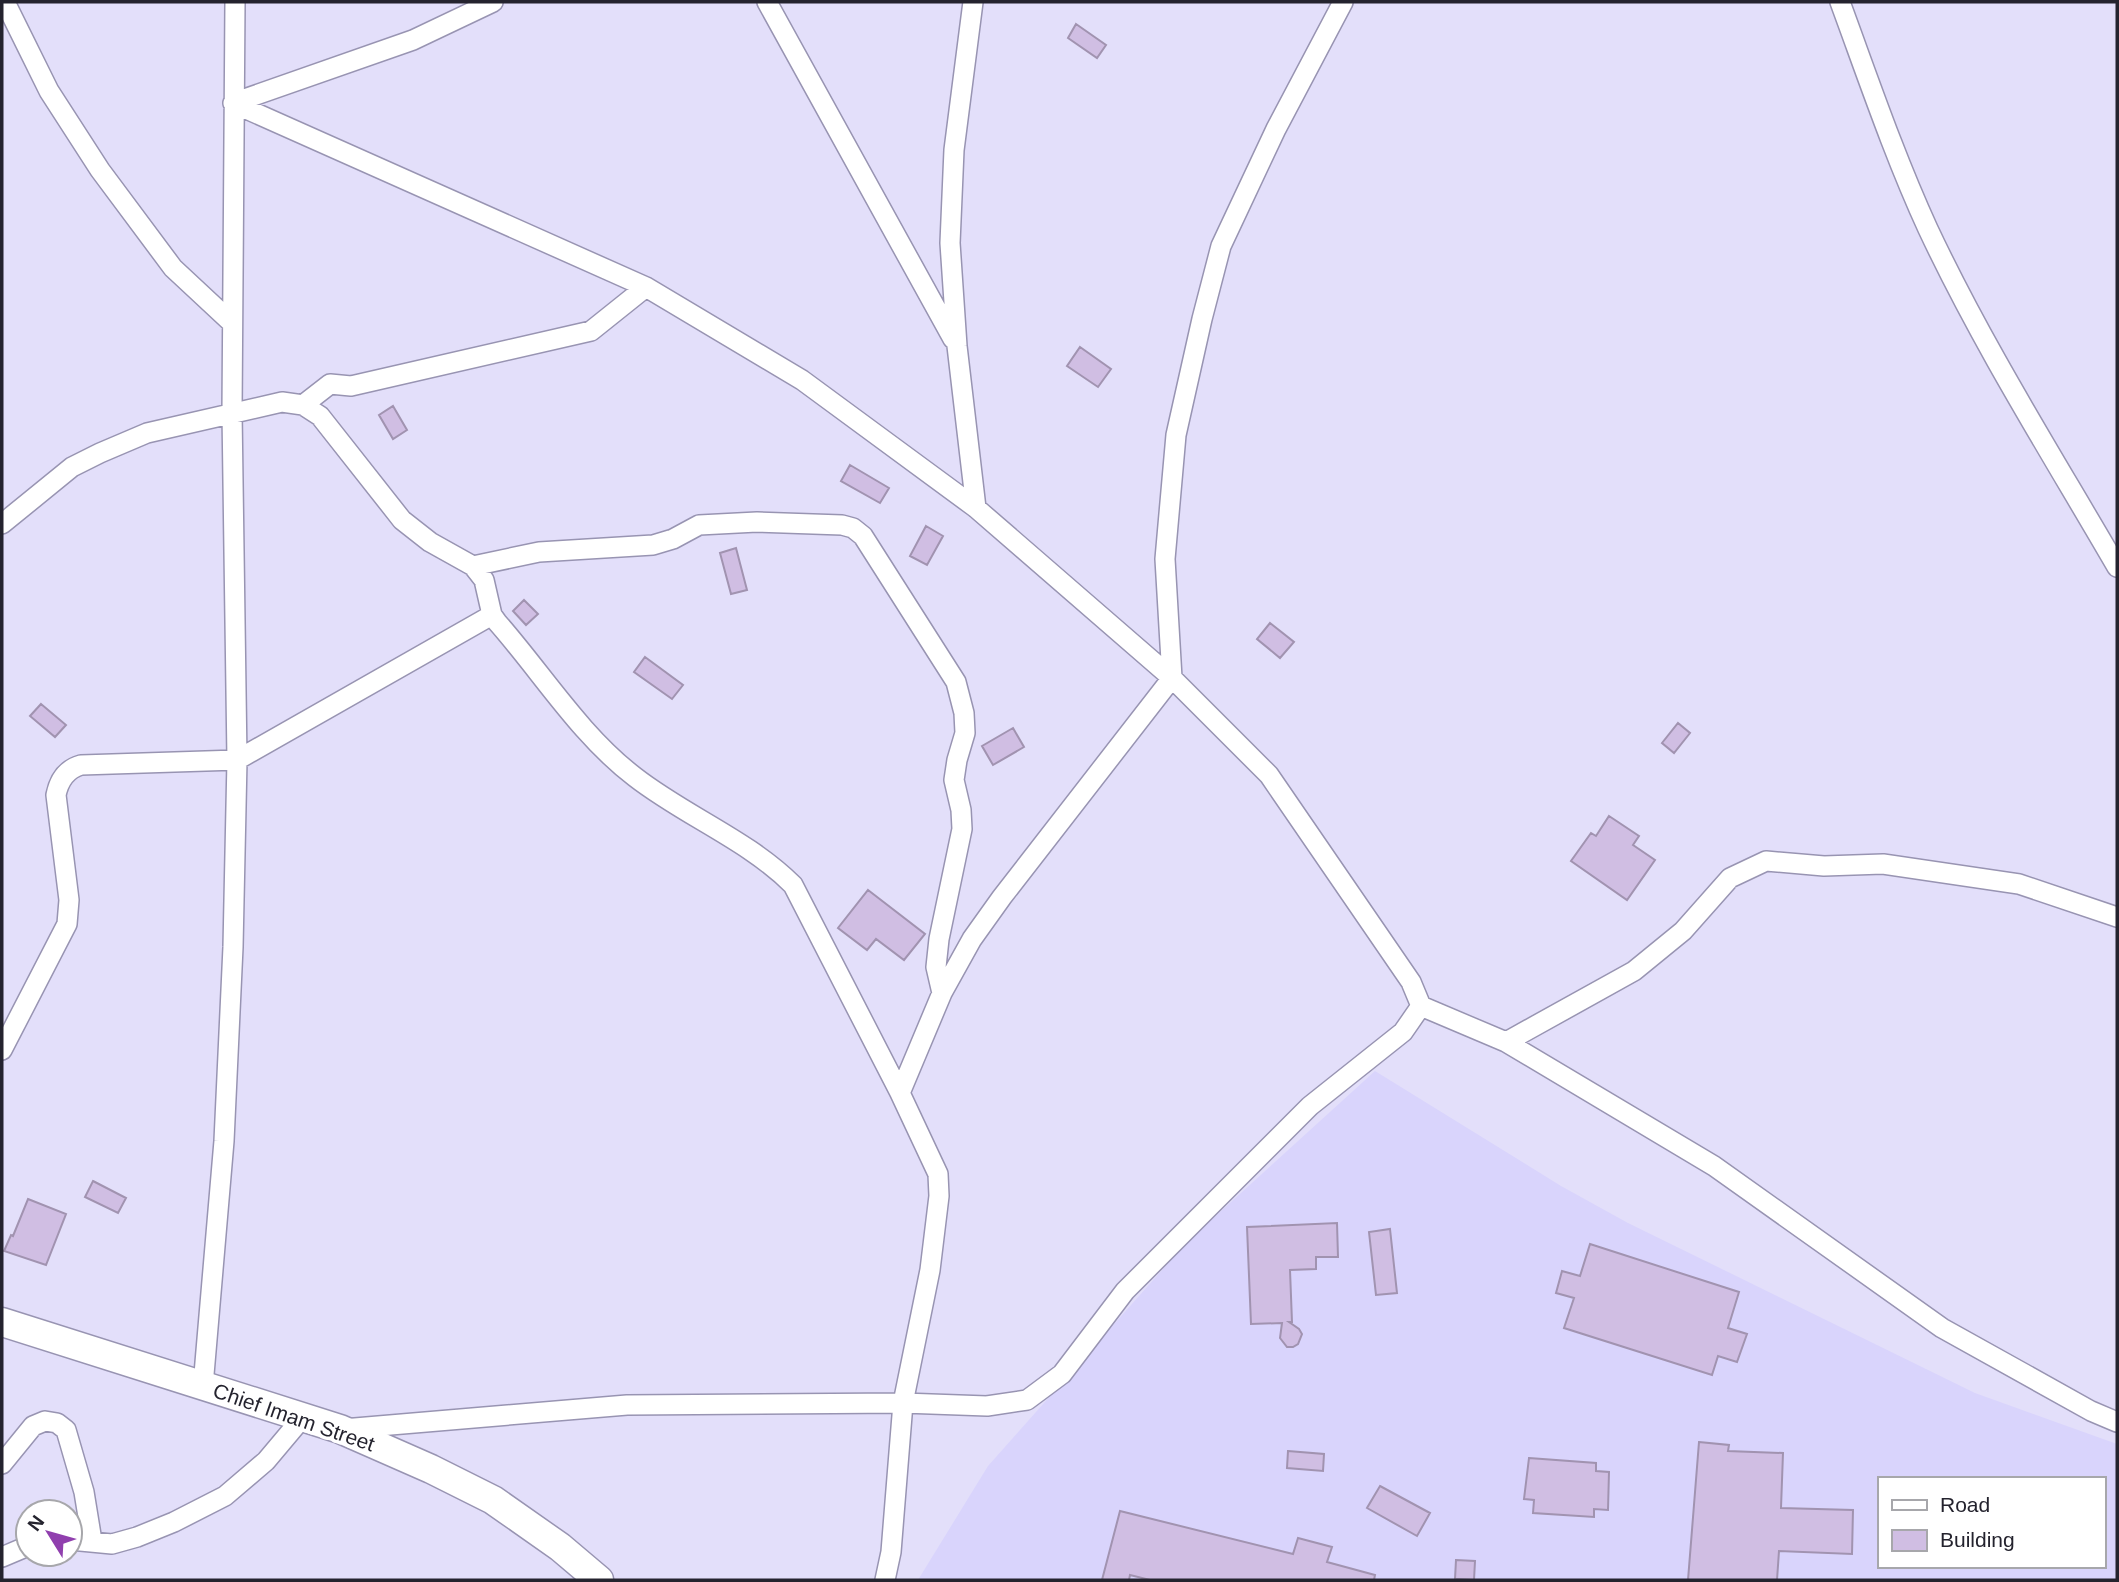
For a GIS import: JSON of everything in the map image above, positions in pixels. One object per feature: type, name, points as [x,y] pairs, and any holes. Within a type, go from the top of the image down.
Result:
[{"type":"street","points":[[5,2],[49,91],[100,170],[173,268],[232,323]]},
{"type":"street","points":[[203,1386],[224,1142],[233,947],[237,760],[232,412],[235,2]]},
{"type":"street","points":[[233,103],[413,40],[492,2]]},
{"type":"street","points":[[767,2],[957,346]]},
{"type":"street","points":[[973,2],[954,163],[950,243],[957,346],[976,508]]},
{"type":"street","points":[[900,1093],[942,993],[972,939],[1172,678],[1165,559],[1176,435],[1202,318],[1221,246],[1276,129],[1343,2]]},
{"type":"street","points":[[1840,2],[1898,160],[1928,229],[1976,325],[2117,567]]},
{"type":"street","points":[[233,103],[646,287],[802,380],[976,508],[1172,678],[1269,775],[1411,982],[1421,1006],[1506,1042],[1714,1166],[1942,1328],[2091,1411],[2117,1422]]},
{"type":"street","points":[[303,405],[330,384],[351,386],[591,331],[646,287]]},
{"type":"street","points":[[2,524],[72,467],[147,433],[282,402],[303,405],[320,416],[402,520],[430,542],[473,566],[484,580],[492,615],[583,726],[634,777],[728,837],[793,885],[900,1093],[938,1174],[939,1196],[930,1270],[903,1403],[891,1552],[886,1580]]},
{"type":"street","points":[[473,566],[539,552],[653,545],[673,539],[699,525],[757,522],[842,525],[853,528],[863,536],[956,682],[964,713],[965,733],[954,780],[961,810],[961,829],[936,967],[942,993]]},
{"type":"street","points":[[2,1051],[67,924],[69,900],[56,794],[64,775],[81,765],[237,760],[492,615]]},
{"type":"street","points":[[1506,1042],[1634,971],[1683,931],[1730,878],[1766,861],[1824,866],[1883,864],[2020,884],[2117,917]]},
{"type":"street","points":[[340,1429],[627,1405],[903,1403],[987,1406],[1027,1400],[1062,1374],[1125,1291],[1310,1106],[1403,1032],[1421,1006]]},
{"type":"street","name":"Chief Imam Street","points":[[2,1322],[340,1429],[493,1500],[560,1546],[599,1580]]},
{"type":"street","points":[[84,1540],[112,1544],[137,1537],[225,1496],[266,1461],[303,1416]]},
{"type":"street","points":[[2,1464],[33,1426],[45,1421],[57,1423],[66,1430],[84,1492],[92,1541]]},
{"type":"shaded area","points":[[1375,1071],[1561,1186],[1628,1223],[1975,1393],[2117,1444],[2117,1580],[918,1580],[988,1466],[1187,1242]]},
{"type":"building","points":[[1076,24],[1106,45],[1097,58],[1068,38]]},
{"type":"building","points":[[1080,347],[1111,369],[1098,387],[1067,366]]},
{"type":"building","points":[[393,406],[407,430],[393,439],[379,415]]},
{"type":"building","points":[[850,465],[889,488],[880,503],[841,481]]},
{"type":"building","points":[[926,526],[943,536],[927,565],[910,556]]},
{"type":"building","points":[[736,548],[747,590],[731,594],[720,553]]},
{"type":"building","points":[[524,600],[538,614],[526,625],[513,611]]},
{"type":"building","points":[[1270,623],[1294,642],[1280,658],[1257,639]]},
{"type":"building","points":[[645,657],[683,685],[672,699],[634,672]]},
{"type":"building","points":[[41,704],[66,725],[55,737],[30,716]]},
{"type":"building","points":[[1678,723],[1690,733],[1674,753],[1662,743]]},
{"type":"building","points":[[1013,728],[1024,747],[993,765],[982,746]]},
{"type":"building","points":[[1609,816],[1639,836],[1633,845],[1655,860],[1627,900],[1571,861],[1591,833],[1596,836]]},
{"type":"building","points":[[868,890],[925,934],[904,960],[876,939],[867,950],[838,928]]},
{"type":"building","points":[[93,1181],[126,1198],[118,1213],[85,1197]]},
{"type":"building","points":[[28,1199],[66,1214],[46,1265],[4,1251]]},
{"type":"building","points":[[1337,1223],[1338,1257],[1316,1257],[1316,1269],[1290,1270],[1292,1322],[1289,1322],[1302,1334],[1298,1344],[1287,1347],[1280,1338],[1282,1323],[1251,1324],[1247,1227]]},
{"type":"building","points":[[1390,1229],[1397,1293],[1376,1295],[1369,1232]]},
{"type":"building","points":[[1590,1244],[1739,1292],[1728,1328],[1747,1334],[1737,1362],[1718,1356],[1712,1375],[1564,1328],[1574,1298],[1556,1293],[1562,1271],[1580,1276]]},
{"type":"building","points":[[1699,1442],[1729,1445],[1728,1451],[1783,1453],[1781,1508],[1853,1510],[1852,1554],[1779,1551],[1777,1580],[1688,1580]]},
{"type":"building","points":[[1288,1451],[1324,1454],[1323,1471],[1287,1468]]},
{"type":"building","points":[[1529,1458],[1596,1463],[1596,1471],[1609,1472],[1608,1510],[1594,1509],[1594,1517],[1533,1513],[1534,1500],[1524,1499]]},
{"type":"building","points":[[1380,1486],[1430,1513],[1417,1536],[1367,1508]]},
{"type":"building","points":[[1120,1511],[1293,1554],[1298,1538],[1332,1547],[1327,1562],[1375,1575],[1374,1580],[1150,1580],[1130,1575],[1129,1580],[1102,1580]]},
{"type":"building","points":[[1456,1560],[1475,1561],[1474,1580],[1455,1579]]}]
